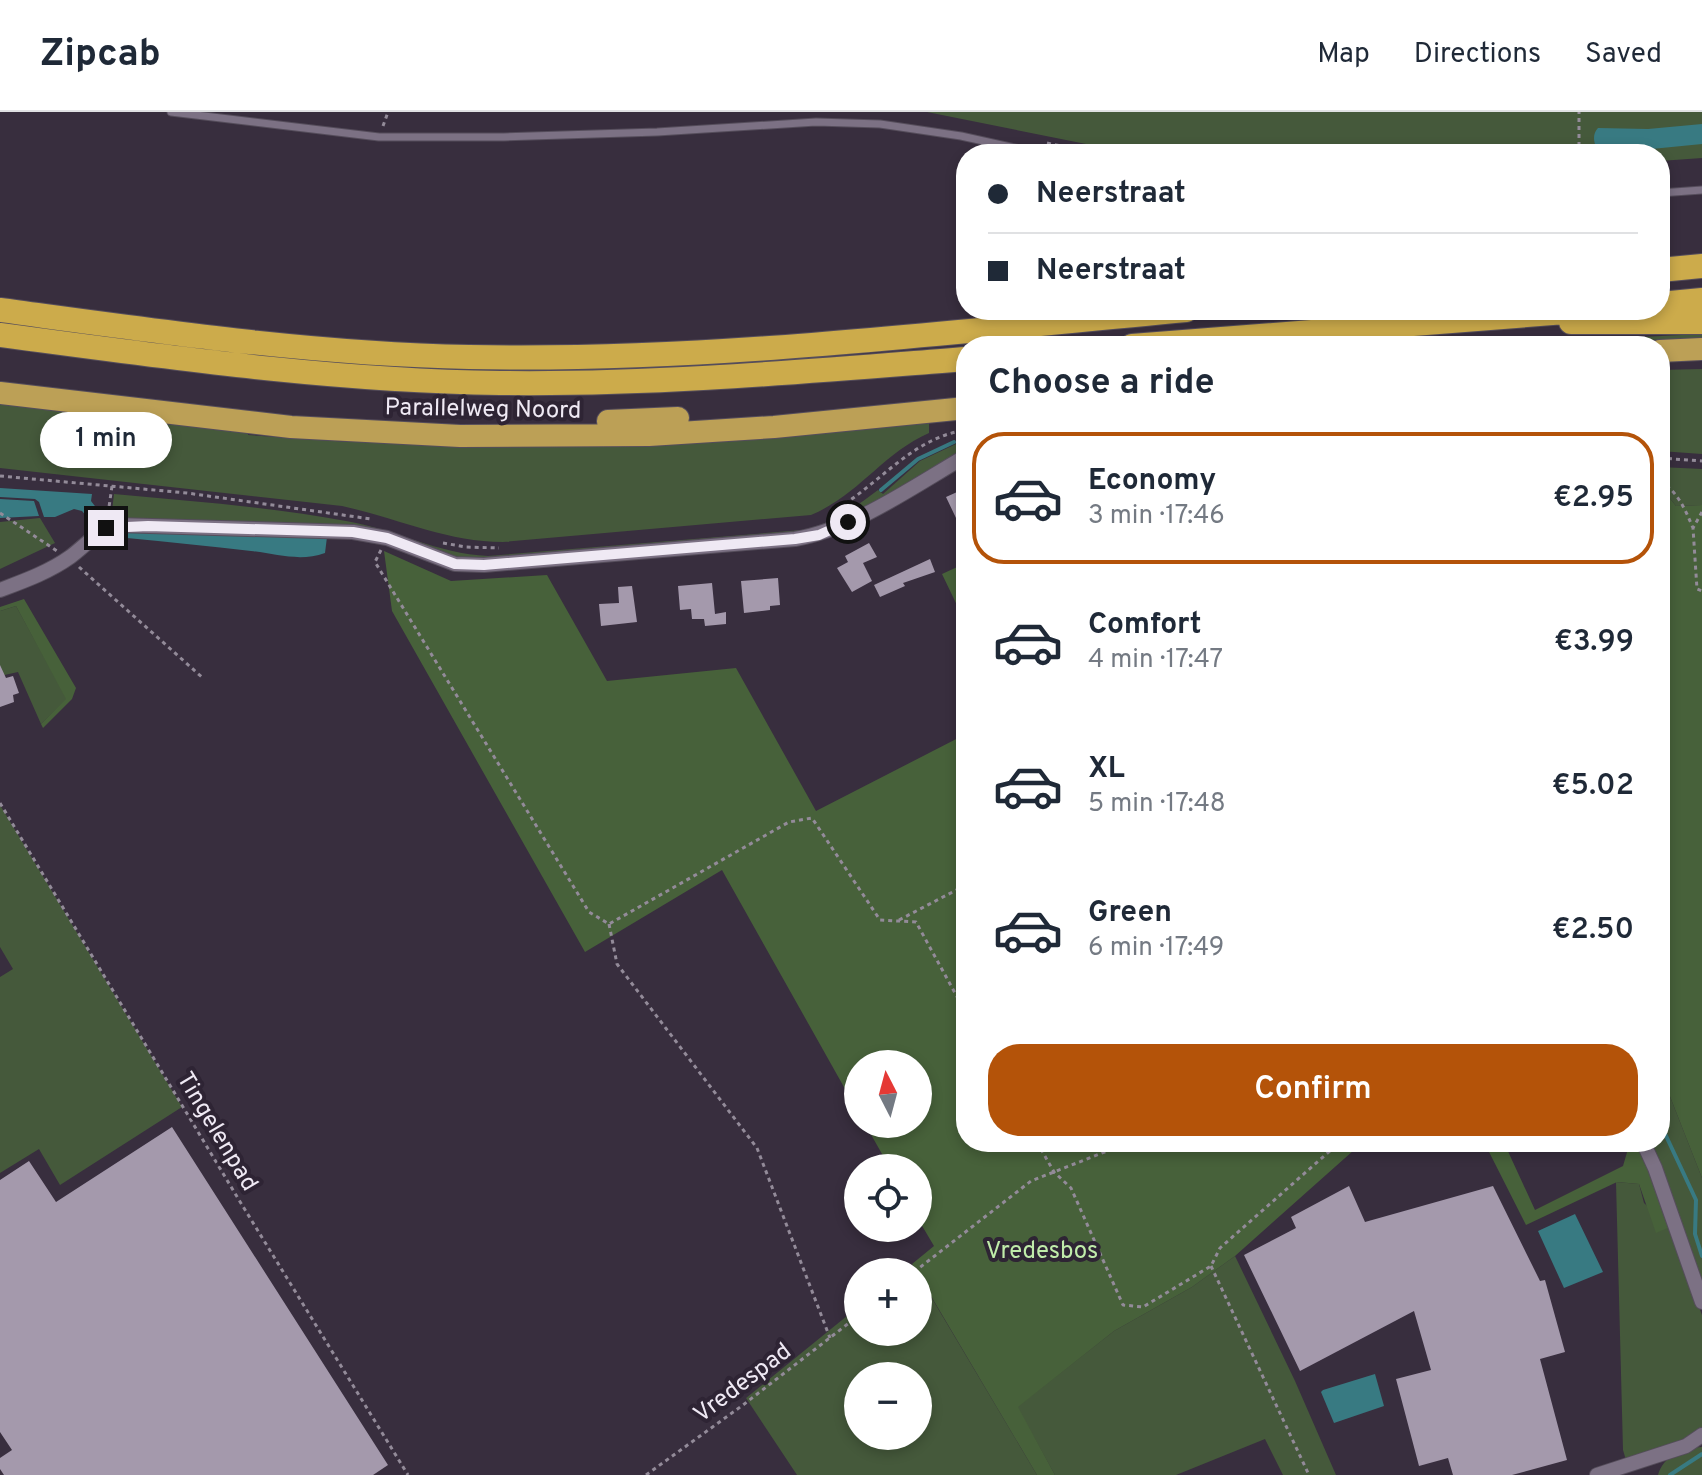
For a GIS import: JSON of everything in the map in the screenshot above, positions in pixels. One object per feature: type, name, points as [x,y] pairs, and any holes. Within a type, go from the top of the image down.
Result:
[{"type":"highway","points":[[1670,269],[1702,266]]},
{"type":"highway","points":[[1670,303],[1702,300]]},
{"type":"highway","points":[[0,310],[301,348],[425,356],[551,357],[717,351],[1072,320]]},
{"type":"highway","points":[[1265,336],[1477,320],[1702,322]]},
{"type":"highway","points":[[0,335],[343,376],[500,383],[635,381],[956,360]]},
{"type":"highway","points":[[1670,351],[1702,349]]},
{"type":"highway","points":[[1670,363],[1702,362]]},
{"type":"highway","name":"Parallelweg Noord","points":[[0,380],[288,413],[411,421],[519,423],[779,412],[956,395]]},
{"type":"highway","name":"Parallelweg Noord","points":[[0,393],[291,427],[491,437],[649,435],[774,427],[956,409]]},
{"type":"street","points":[[0,590],[35,577],[68,558],[106,528],[148,526],[353,532],[387,538],[446,561],[470,564],[782,541],[819,535],[848,522],[956,462]]},
{"type":"street","points":[[1648,1152],[1702,1302]]},
{"type":"street","points":[[1597,1475],[1686,1446],[1702,1435]]},
{"type":"lane","points":[[171,112],[379,137],[519,137],[816,122],[880,124],[997,144]]},
{"type":"lane","points":[[1670,192],[1702,190]]},
{"type":"path","points":[[379,137],[388,112]]},
{"type":"path","points":[[1579,112],[1579,144]]},
{"type":"path","points":[[824,516],[848,503],[916,448],[956,433]]},
{"type":"path","points":[[1670,459],[1702,461]]},
{"type":"path","points":[[0,476],[326,511],[375,520]]},
{"type":"path","points":[[106,528],[112,486]]},
{"type":"path","points":[[1670,487],[1684,506],[1693,528],[1697,589],[1702,591]]},
{"type":"path","points":[[1693,528],[1702,512]]},
{"type":"path","points":[[0,513],[68,558],[204,679]]},
{"type":"path","points":[[442,542],[466,547],[498,548]]},
{"type":"path","points":[[379,554],[375,562],[589,912],[609,924],[617,964],[757,1148],[830,1338]]},
{"type":"path","name":"Tingelenpad","points":[[0,803],[408,1475]]},
{"type":"path","points":[[609,924],[789,822],[812,818],[880,920],[916,922],[956,995]]},
{"type":"path","points":[[897,921],[956,890]]},
{"type":"path","points":[[1043,1152],[1054,1172],[1071,1188],[1123,1305],[1143,1307],[1212,1268],[1220,1248],[1329,1152]]},
{"type":"path","points":[[932,1258],[1031,1181],[1105,1152]]},
{"type":"path","points":[[1212,1268],[1309,1475]]},
{"type":"path","name":"Vredespad","points":[[646,1475],[844,1327]]},
{"type":"green space","points":[[927,112],[1702,112],[1702,158],[1670,160],[1670,144],[1086,144]]},
{"type":"green space","points":[[1702,334],[1702,338],[1670,339],[1670,336],[1662,336]]},
{"type":"green space","points":[[1702,369],[1702,454],[1670,452],[1670,370]]},
{"type":"green space","points":[[0,399],[248,430],[248,435],[350,442],[929,422],[929,433],[898,451],[843,497],[811,515],[503,542],[442,534],[342,506],[0,468]]},
{"type":"green space","points":[[956,444],[956,457],[819,531],[528,557],[465,559],[442,554],[389,534],[111,520],[114,494],[201,502],[346,521],[451,551],[488,556],[802,530],[833,519],[878,490],[883,494],[920,461]]},
{"type":"green space","points":[[1670,467],[1702,469],[1702,505],[1676,506],[1670,498]]},
{"type":"green space","points":[[1670,498],[1676,506],[1702,505],[1702,1178],[1670,1096]]},
{"type":"green space","points":[[40,518],[55,543],[0,569],[0,522]]},
{"type":"green space","name":"Vredesbos","points":[[384,551],[451,581],[547,575],[607,681],[736,668],[816,811],[956,739],[956,1152],[1352,1152],[1235,1256],[1192,1287],[1114,1331],[1018,1407],[1055,1475],[1037,1475],[932,1298],[932,1258],[919,1258],[934,1246],[932,1154],[882,1154],[873,1138],[932,1138],[932,1050],[844,1050],[844,1087],[722,870],[585,952],[392,611]]},
{"type":"green space","points":[[956,568],[956,603],[942,574]]},
{"type":"green space","points":[[24,599],[76,688],[72,699],[43,728],[41,724],[66,699],[16,606],[0,611],[0,607]]},
{"type":"green space","points":[[16,606],[67,699],[41,724],[18,672],[0,676],[0,611]]},
{"type":"green space","points":[[0,805],[182,1107],[60,1185],[39,1149],[0,1173],[0,977],[13,969],[0,947]]},
{"type":"green space","points":[[1670,1096],[1702,1178],[1702,1287],[1651,1152],[1670,1152]]},
{"type":"green space","points":[[1489,1152],[1508,1152],[1535,1210],[1623,1166],[1627,1152],[1641,1152],[1670,1227],[1656,1233],[1639,1184],[1617,1182],[1526,1225]]},
{"type":"green space","points":[[1616,1182],[1639,1184],[1644,1203],[1670,1227],[1702,1315],[1702,1427],[1691,1438],[1626,1460],[1623,1450]]},
{"type":"green space","points":[[1235,1256],[1336,1475],[1283,1475],[1265,1439],[1176,1475],[1055,1475],[1017,1407],[1114,1331],[1192,1287]]},
{"type":"green space","points":[[932,1299],[1037,1475],[797,1475],[746,1398],[844,1318],[844,1346],[932,1346]]},
{"type":"green space","points":[[1702,1447],[1702,1475],[1658,1475],[1664,1463],[1675,1454]]},
{"type":"water","points":[[1702,124],[1702,144],[1670,147],[1670,144],[1595,144],[1594,141],[1598,128],[1648,129]]},
{"type":"water","points":[[0,488],[92,494],[91,501],[98,510],[88,518],[82,511],[74,509],[55,517],[44,517],[35,499],[0,497]]},
{"type":"water","points":[[0,499],[34,501],[39,516],[0,518]]},
{"type":"water","points":[[126,532],[327,537],[325,553],[297,557],[127,538]]},
{"type":"water","points":[[1575,1214],[1603,1272],[1564,1288],[1538,1231]]},
{"type":"water","points":[[1375,1374],[1384,1406],[1334,1423],[1321,1392]]},
{"type":"building","points":[[956,492],[956,518],[946,497]]},
{"type":"building","points":[[869,543],[877,557],[863,563],[872,581],[852,592],[837,568],[848,562],[845,556]]},
{"type":"building","points":[[930,559],[935,572],[903,583],[905,586],[880,597],[874,585]]},
{"type":"building","points":[[778,578],[780,605],[770,606],[770,610],[744,613],[741,581]]},
{"type":"building","points":[[712,583],[715,614],[726,612],[726,624],[705,626],[704,619],[692,619],[691,609],[680,610],[678,586]]},
{"type":"building","points":[[632,586],[637,622],[601,626],[599,604],[619,603],[618,587]]},
{"type":"building","points":[[0,665],[6,678],[13,676],[19,693],[13,695],[14,702],[0,707]]},
{"type":"building","points":[[172,1127],[388,1465],[373,1475],[4,1475],[0,1469],[0,1458],[12,1450],[0,1432],[0,1180],[29,1161],[56,1202]]},
{"type":"building","points":[[1349,1186],[1365,1222],[1493,1186],[1540,1281],[1545,1280],[1565,1352],[1540,1359],[1567,1460],[1512,1475],[1453,1475],[1448,1458],[1419,1466],[1396,1379],[1431,1370],[1414,1311],[1300,1371],[1244,1255],[1296,1228],[1291,1217]]},
{"type":"waterway","points":[[881,490],[918,459],[954,442]]},
{"type":"waterway","points":[[1670,1144],[1696,1200],[1695,1234],[1702,1256]]},
{"type":"waterway","points":[[1670,1475],[1702,1454]]},
{"type":"route","points":[[106,528],[117,525],[353,532],[387,538],[455,564],[484,565],[795,539],[819,535],[848,522]]}]
